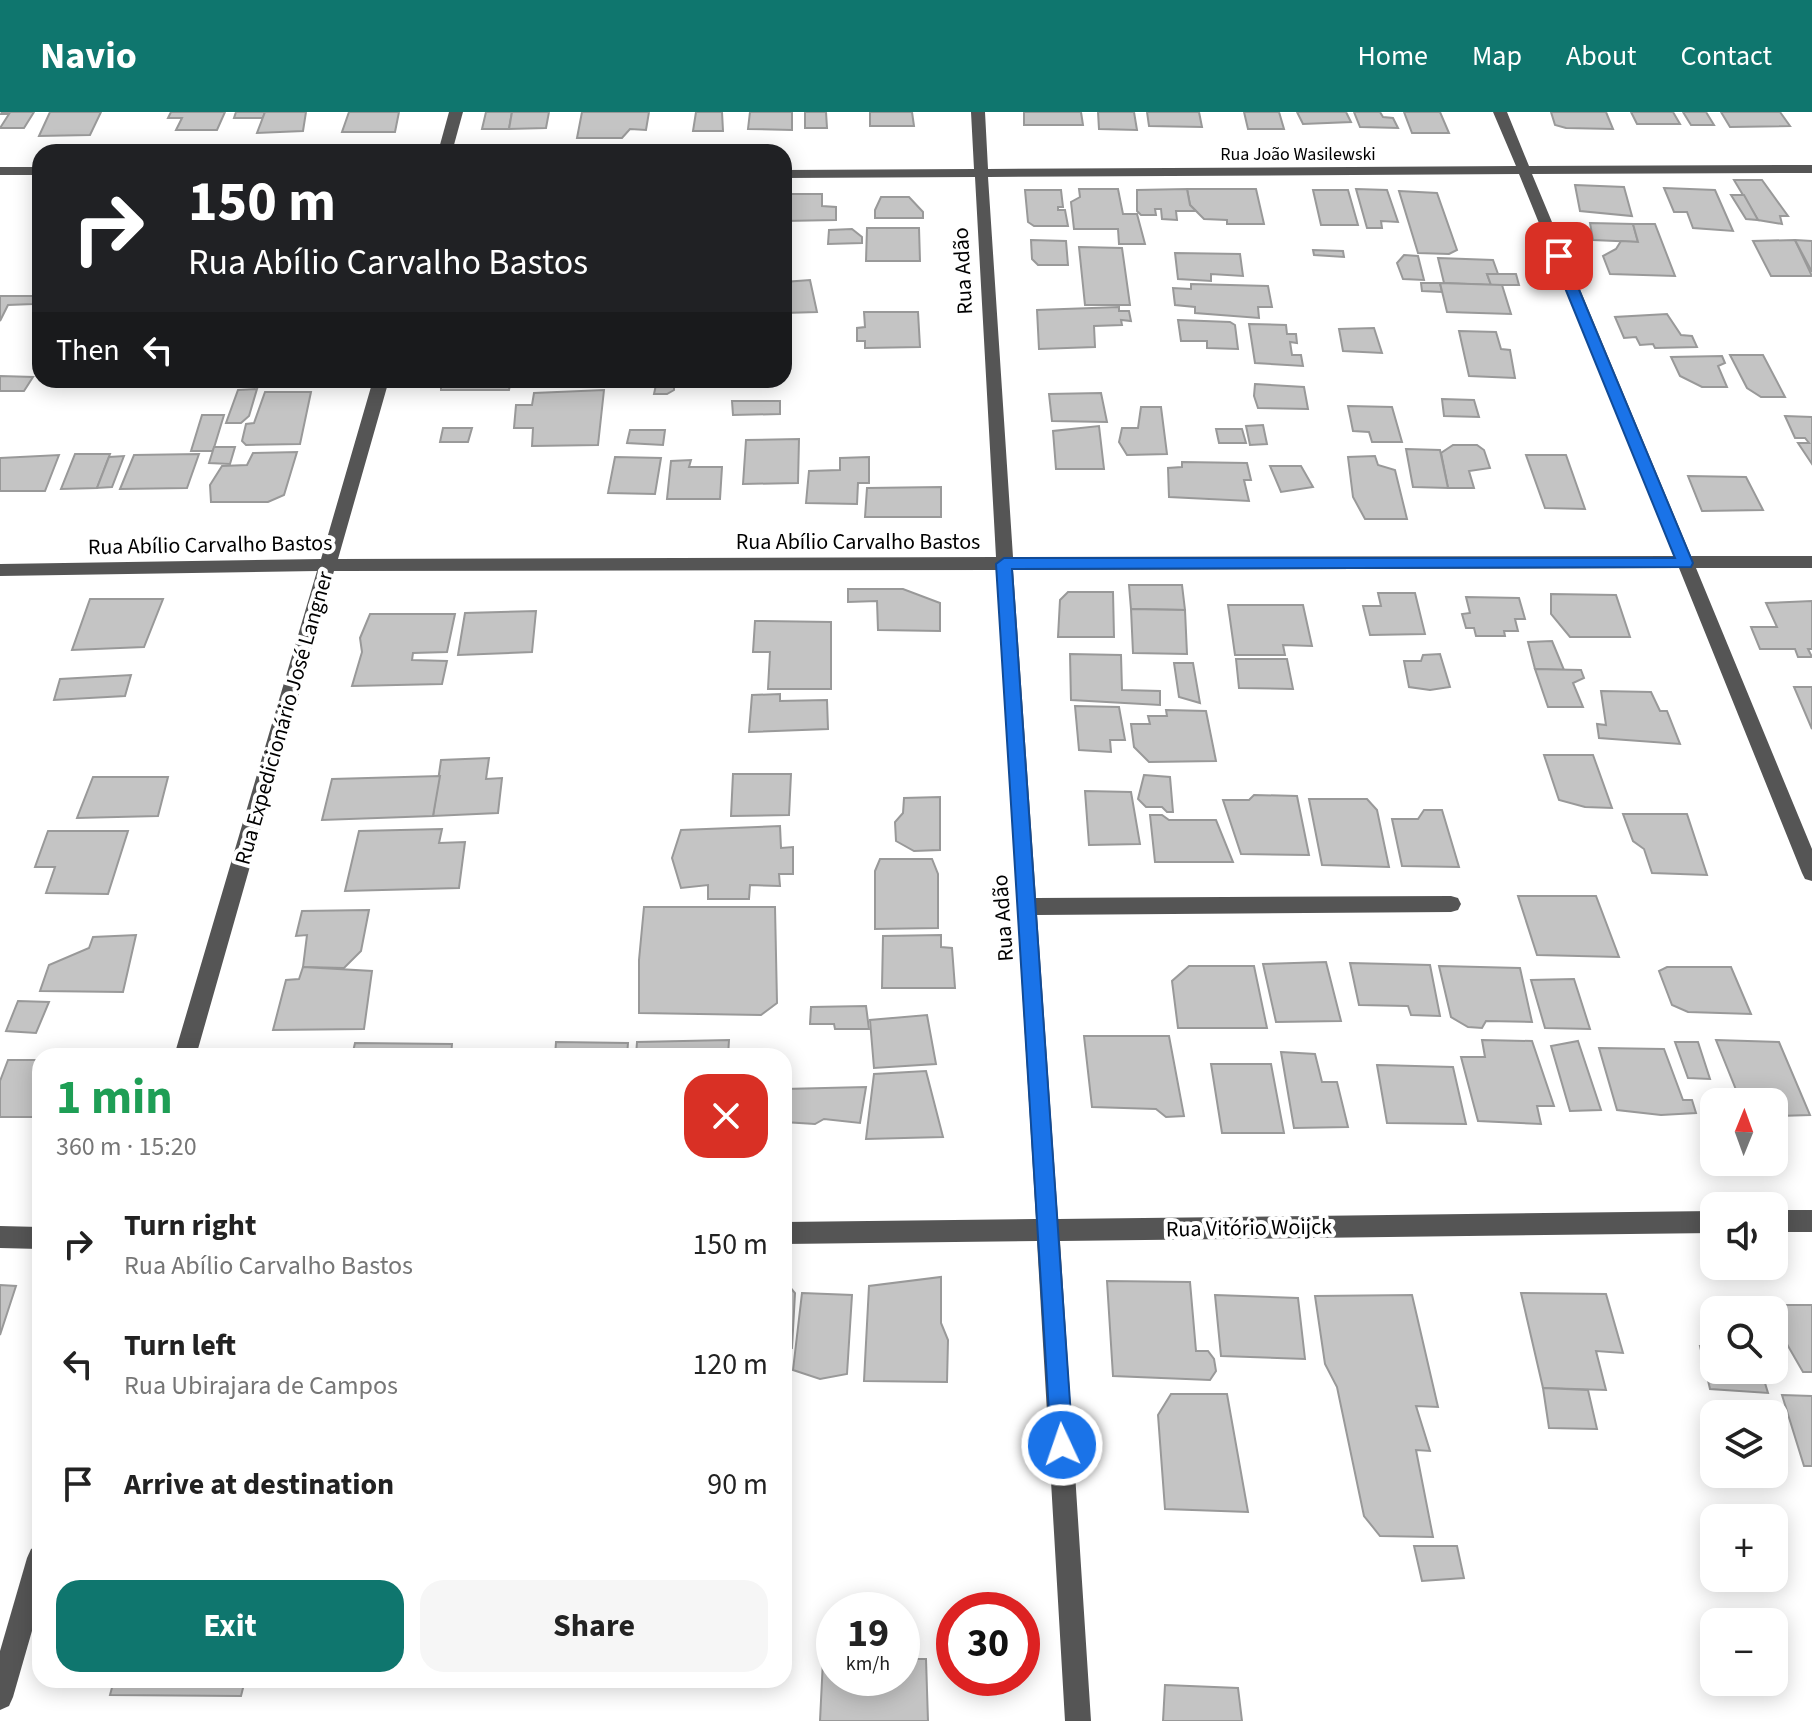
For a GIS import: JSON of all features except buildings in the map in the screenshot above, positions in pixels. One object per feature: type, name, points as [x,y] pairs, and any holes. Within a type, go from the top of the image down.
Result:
[{"type":"street","points":[[447,144],[456,112]]},
{"type":"street","name":"Rua Adão","points":[[978,112],[1026,907],[1050,1230],[1078,1721]]},
{"type":"street","points":[[1500,112],[1812,873]]},
{"type":"street","name":"Rua João Wasilewski","points":[[792,174],[1812,169]]},
{"type":"street","points":[[0,171],[32,171]]},
{"type":"street","name":"Rua Expedicionário José Langner","points":[[187,1048],[379,388]]},
{"type":"street","name":"Rua Abílio Carvalho Bastos","points":[[0,570],[328,565],[1812,562]]},
{"type":"street","points":[[1026,907],[1451,904]]},
{"type":"street","points":[[1788,1221],[1812,1221]]},
{"type":"street","name":"Rua Vitório Woijck","points":[[792,1233],[1700,1222]]},
{"type":"street","points":[[0,1237],[32,1238]]},
{"type":"street","points":[[0,1697],[32,1586]]},
{"type":"route","points":[[1062,1445],[1004,564],[1685,563],[1559,256]]}]
